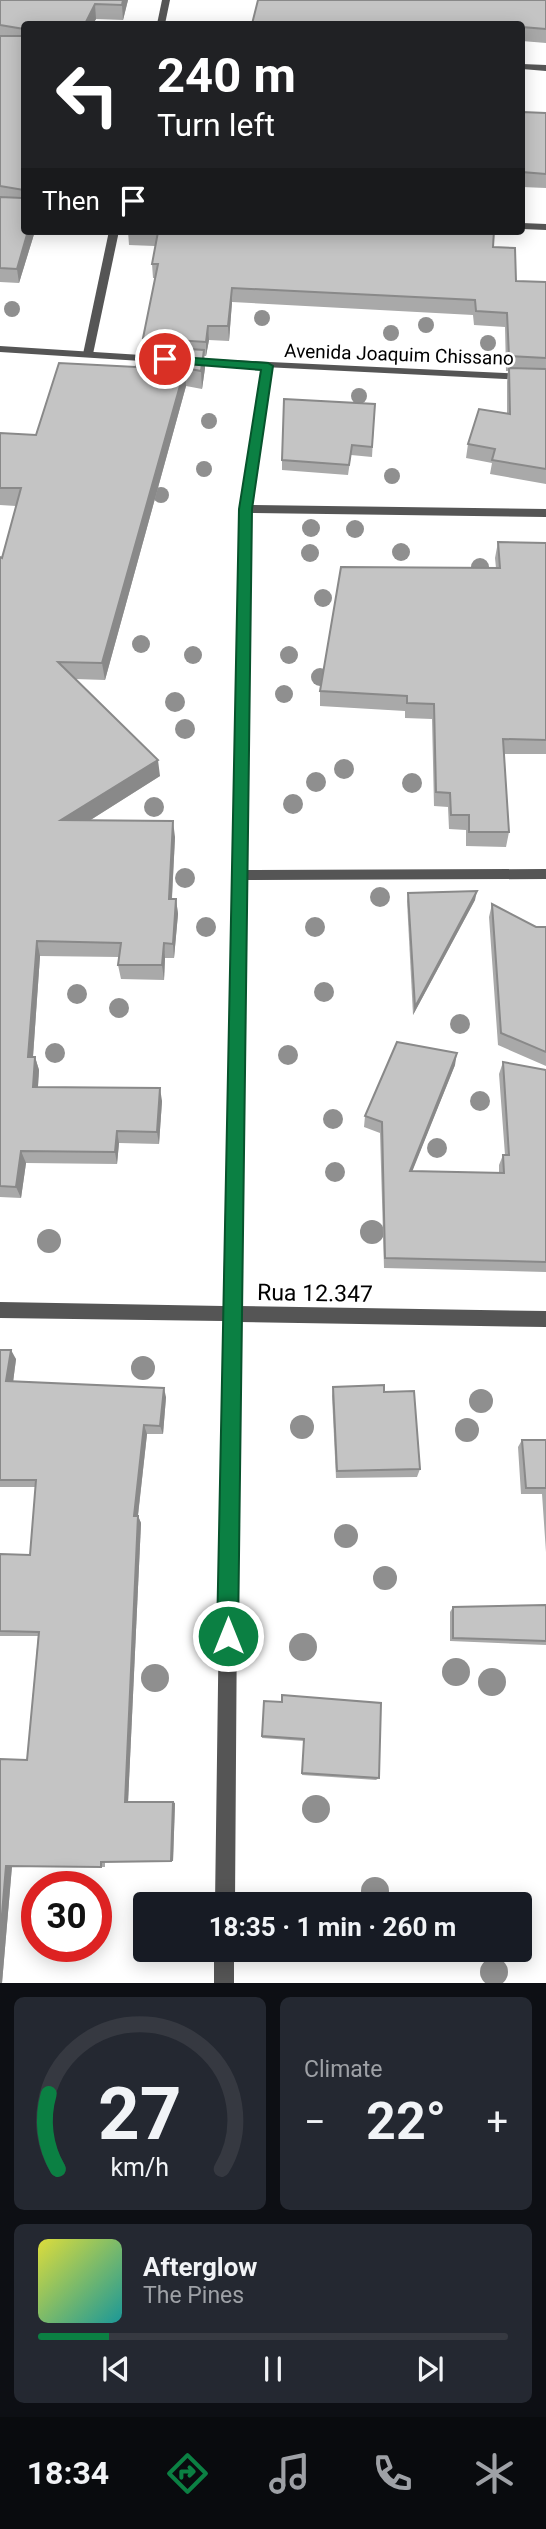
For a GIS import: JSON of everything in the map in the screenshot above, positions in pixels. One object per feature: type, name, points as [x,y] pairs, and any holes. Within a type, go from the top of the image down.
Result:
[{"type":"street","points":[[162,21],[166,0]]},
{"type":"street","points":[[525,67],[546,68]]},
{"type":"street","points":[[525,226],[546,227]]},
{"type":"street","points":[[88,354],[113,235]]},
{"type":"street","name":"Avenida Joaquim Chissano","points":[[0,349],[268,366],[546,378]]},
{"type":"street","points":[[225,1892],[231,1314],[246,509],[268,366]]},
{"type":"street","points":[[246,509],[546,513]]},
{"type":"street","points":[[241,875],[546,874]]},
{"type":"street","name":"Rua 12.347","points":[[0,1310],[546,1319]]},
{"type":"street","points":[[224,1962],[224,1983]]},
{"type":"building","points":[[0,0],[123,0],[122,5],[95,4],[86,21],[21,21],[21,28],[0,25]]},
{"type":"building","points":[[258,0],[546,0],[546,29],[525,27],[525,21],[253,21]]},
{"type":"building","points":[[0,36],[21,36],[21,190],[0,186]]},
{"type":"building","points":[[525,112],[546,113],[546,174],[525,172]]},
{"type":"building","points":[[0,197],[21,198],[21,235],[27,235],[17,269],[0,268]]},
{"type":"building","points":[[157,235],[494,235],[493,247],[515,248],[516,281],[546,282],[546,358],[509,356],[507,313],[476,311],[475,300],[232,288],[228,326],[208,326],[206,342],[143,338],[158,264],[152,264]]},
{"type":"building","points":[[140,346],[204,350],[201,371],[185,368],[102,663],[58,662],[158,760],[61,820],[173,821],[169,899],[176,899],[173,944],[164,943],[162,965],[118,965],[121,943],[37,941],[28,1057],[35,1057],[33,1087],[160,1088],[157,1132],[117,1131],[115,1152],[21,1151],[16,1187],[0,1186],[0,557],[2,558],[21,488],[0,488],[0,433],[36,435],[59,363],[136,367]]},
{"type":"building","points":[[509,368],[546,369],[546,469],[492,460],[495,449],[468,444],[479,409],[510,414]]},
{"type":"building","points":[[284,399],[375,404],[372,447],[352,445],[349,465],[282,460]]},
{"type":"building","points":[[498,542],[546,543],[546,740],[503,739],[509,832],[469,832],[469,815],[451,815],[450,793],[436,792],[434,704],[407,703],[407,696],[320,691],[341,567],[500,568]]},
{"type":"building","points":[[477,891],[415,1007],[408,893]]},
{"type":"building","points":[[492,904],[536,927],[546,927],[546,1052],[501,1033]]},
{"type":"building","points":[[397,1042],[457,1053],[410,1171],[504,1173],[503,1155],[509,1155],[503,1062],[546,1070],[546,1262],[385,1258],[382,1122],[365,1116]]},
{"type":"building","points":[[0,1350],[11,1350],[6,1381],[164,1388],[160,1426],[144,1425],[134,1516],[138,1516],[125,1802],[173,1802],[171,1861],[101,1862],[101,1867],[6,1866],[0,1938],[0,1759],[27,1760],[39,1632],[0,1631],[0,1554],[30,1555],[36,1480],[0,1480]]},
{"type":"building","points":[[384,1385],[384,1392],[414,1391],[420,1469],[337,1471],[333,1387]]},
{"type":"building","points":[[522,1440],[546,1440],[546,1488],[526,1488]]},
{"type":"building","points":[[546,1605],[546,1641],[453,1638],[453,1607]]},
{"type":"building","points":[[282,1695],[381,1703],[379,1778],[302,1773],[304,1739],[262,1736],[264,1701],[282,1702]]},
{"type":"route","points":[[165,359],[268,366],[246,509],[231,1314],[228,1636]]}]
